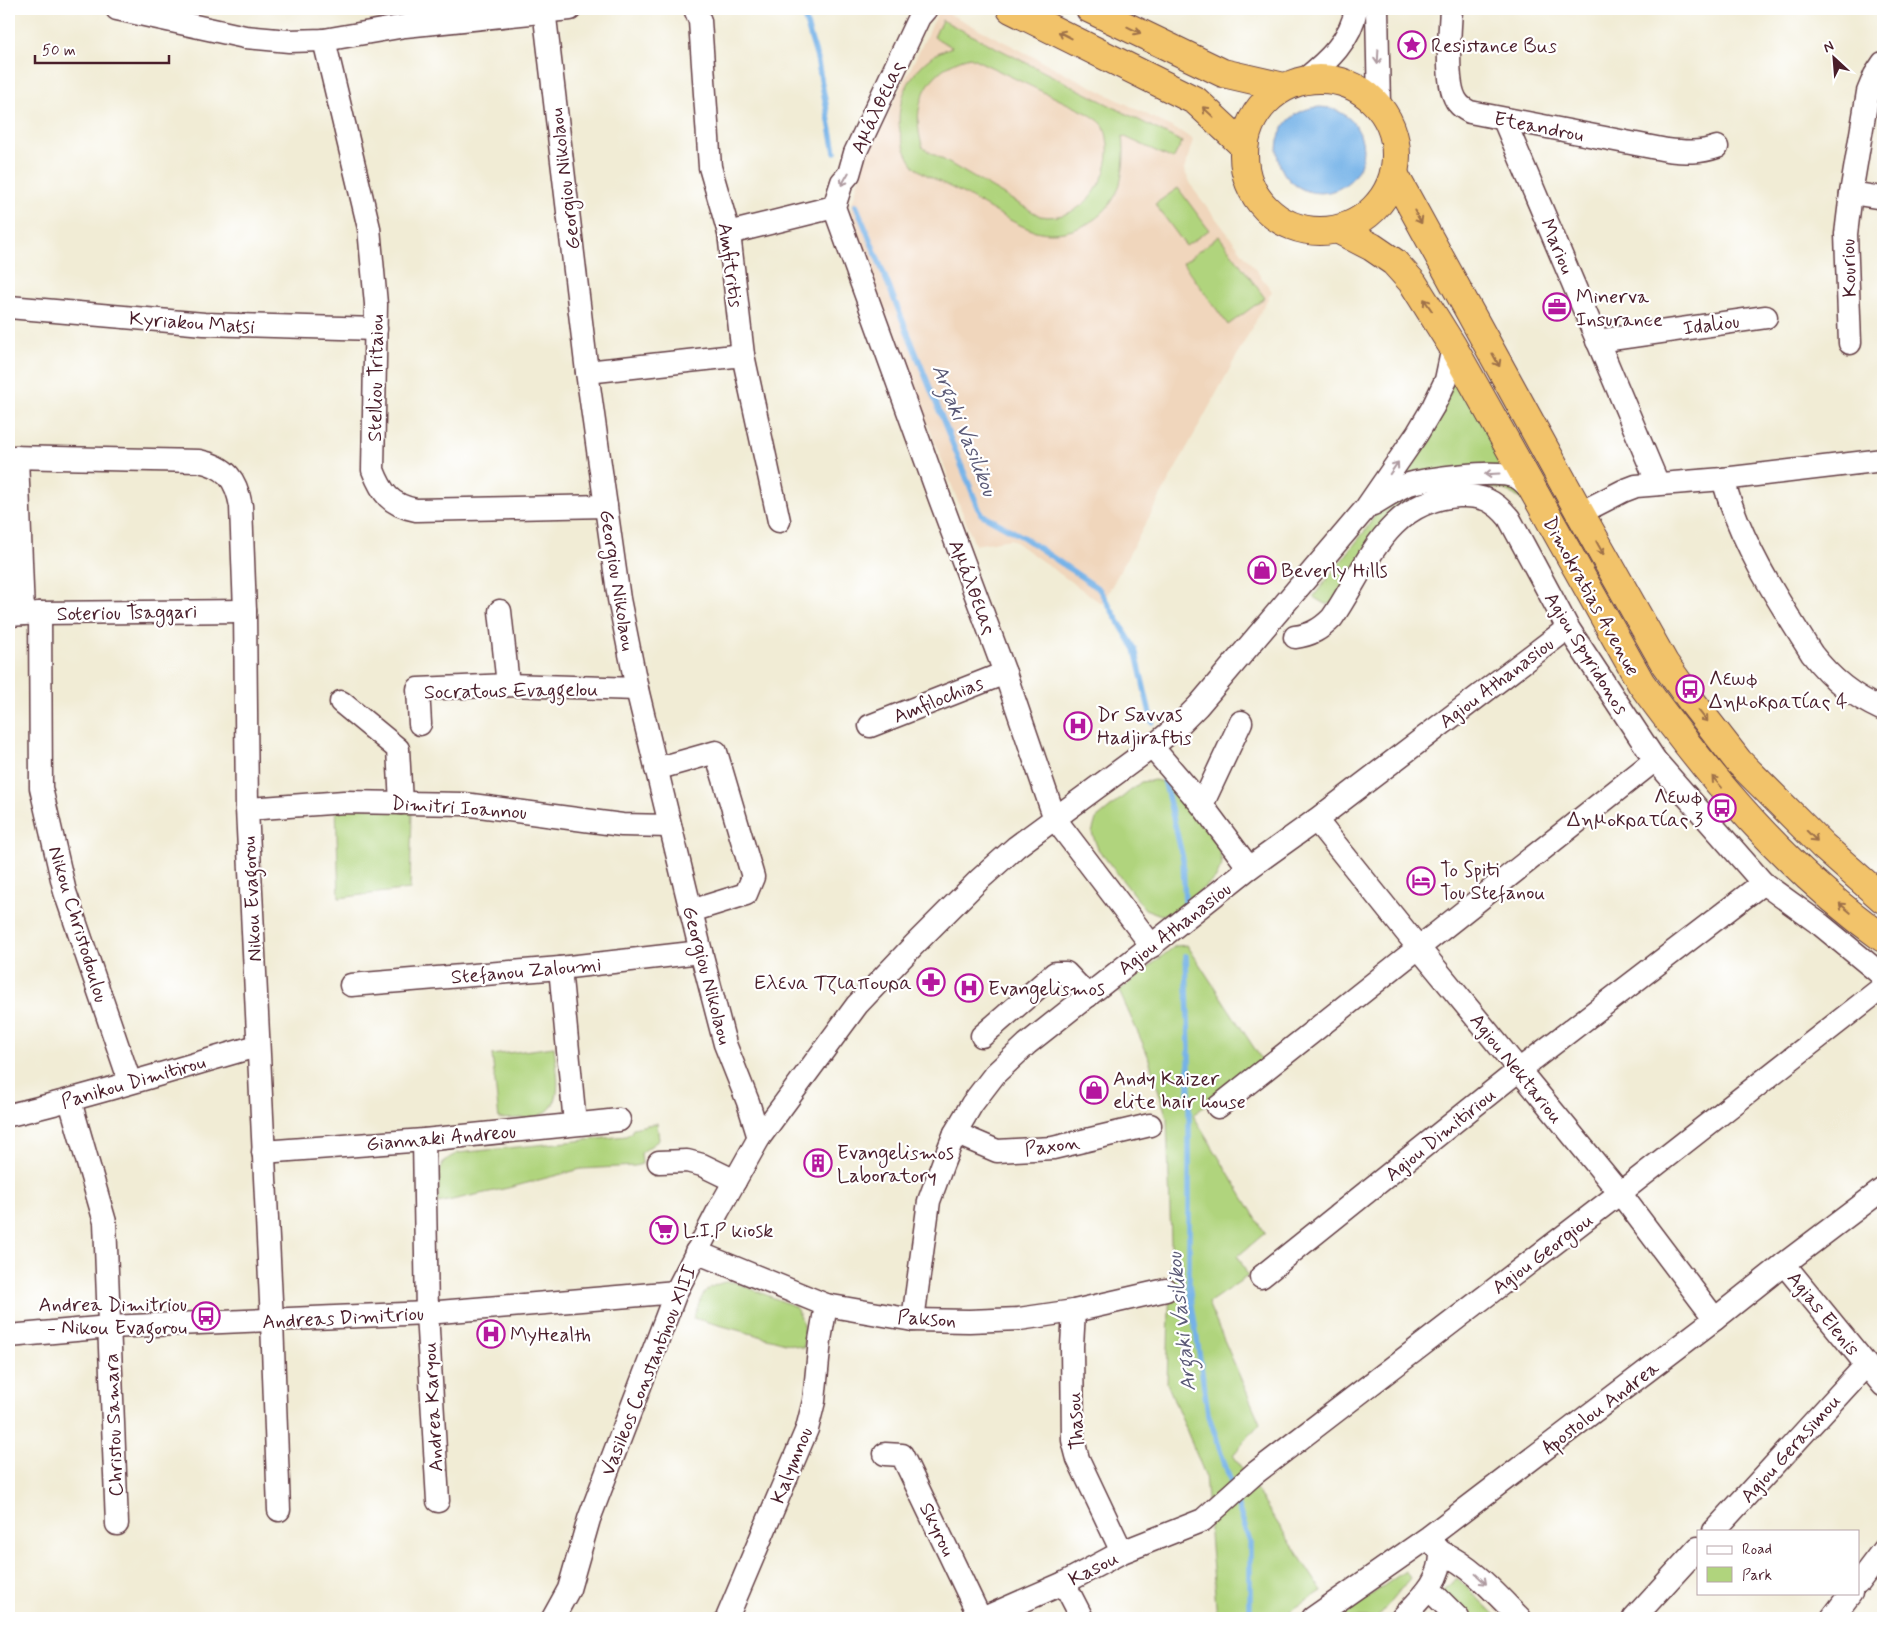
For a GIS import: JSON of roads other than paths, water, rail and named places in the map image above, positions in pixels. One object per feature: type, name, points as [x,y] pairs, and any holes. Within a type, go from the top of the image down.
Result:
[{"type":"highway","points":[[1011,9],[1196,101],[1243,145]]},
{"type":"highway","points":[[1090,9],[1223,73],[1294,84],[1332,79],[1358,88],[1379,106],[1391,126],[1396,142],[1397,158],[1394,174],[1387,193],[1374,210],[1358,222],[1339,230],[1314,232],[1290,227],[1268,213],[1252,194],[1244,170],[1243,145],[1250,122],[1264,102],[1294,84]]},
{"type":"highway","name":"Dimokratias Avenue","points":[[1394,174],[1665,664],[1739,762],[1823,846],[1883,900]]},
{"type":"highway","name":"Dimokratias Avenue","points":[[1339,230],[1372,247],[1394,262],[1413,283],[1453,347],[1641,683],[1687,745],[1716,781],[1800,870],[1883,938]]},
{"type":"street","points":[[117,9],[245,36],[288,41],[324,40],[403,18],[570,9]]},
{"type":"street","name":"Amfitritis","points":[[695,9],[700,22],[710,167],[729,232],[743,355],[779,521]]},
{"type":"street","name":"Αμάλθειας","points":[[926,9],[918,17],[855,153],[849,174],[842,182],[834,207],[936,490],[1005,673],[1056,819],[1152,946]]},
{"type":"street","points":[[1294,84],[1329,60],[1346,39],[1356,9]]},
{"type":"street","points":[[1377,9],[1379,106]]},
{"type":"street","name":"Eteandrou","points":[[1451,9],[1450,75],[1452,90],[1457,102],[1470,112],[1666,150],[1688,152],[1704,151],[1718,147]]},
{"type":"street","name":"Georgiou Nikolaou","points":[[544,10],[588,372],[619,599],[636,688],[701,952],[725,1044],[759,1138]]},
{"type":"street","name":"Stelliou Tritaiou","points":[[324,40],[369,228],[376,304],[373,470],[380,486],[389,498],[401,507],[416,510],[606,506]]},
{"type":"street","name":"Kouriou","points":[[1850,343],[1846,234],[1868,92],[1875,74],[1883,63]]},
{"type":"street","name":"Mariou","points":[[1504,120],[1658,484]]},
{"type":"street","points":[[1851,193],[1883,198]]},
{"type":"street","points":[[729,232],[834,207]]},
{"type":"street","name":"Kyriakou Matsi","points":[[9,307],[204,324],[376,329]]},
{"type":"street","name":"Idaliou","points":[[1597,340],[1766,317]]},
{"type":"street","name":"Vasileos Constantinou XIII","points":[[553,1618],[569,1589],[588,1519],[676,1292],[759,1138],[857,1005],[978,880],[1016,847],[1152,747],[1198,706],[1366,508],[1417,434],[1433,407],[1446,380],[1453,347]]},
{"type":"street","points":[[588,372],[743,355]]},
{"type":"street","name":"Nikou Evagorou","points":[[13,457],[200,461],[212,463],[223,469],[232,479],[238,492],[241,506],[245,611],[247,809],[272,1321],[279,1510]]},
{"type":"street","name":"Nikou Christodoulou","points":[[13,457],[24,614],[41,788],[65,892],[130,1082]]},
{"type":"street","points":[[1580,513],[1636,486],[1723,479],[1883,460]]},
{"type":"street","name":"Vasileos Constantinou XIII","points":[[1366,508],[1403,487],[1416,482],[1440,478],[1506,474],[1521,480],[1534,493]]},
{"type":"street","points":[[1723,479],[1730,507],[1743,536],[1812,654],[1825,671],[1843,688],[1883,710]]},
{"type":"street","name":"Agiou Spyridonos","points":[[1295,637],[1309,635],[1323,627],[1332,618],[1384,535],[1397,521],[1428,502],[1444,497],[1479,497],[1490,500],[1500,506],[1509,518],[1568,628],[1655,760],[1763,883],[1821,925],[1883,976]]},
{"type":"street","name":"Soteriou Tsaggari","points":[[24,614],[245,611]]},
{"type":"street","points":[[500,611],[508,685]]},
{"type":"street","name":"Agiou Athanasiou","points":[[913,1320],[929,1201],[955,1133],[972,1104],[995,1074],[1027,1044],[1249,868],[1316,820],[1568,628]]},
{"type":"street","name":"Amfilochias","points":[[870,726],[1005,673]]},
{"type":"street","name":"Socratous Evaggelou","points":[[420,724],[418,689],[508,685],[636,688]]},
{"type":"street","points":[[342,702],[398,749],[401,803]]},
{"type":"street","points":[[1202,805],[1241,722]]},
{"type":"street","points":[[1152,747],[1202,805],[1249,868]]},
{"type":"street","points":[[656,769],[716,752],[753,876],[746,894],[691,910]]},
{"type":"street","points":[[1218,1107],[1655,760]]},
{"type":"street","name":"Dimitri Ioannou","points":[[247,809],[344,802],[464,804],[622,825],[670,826]]},
{"type":"street","name":"Agiou Nektariou","points":[[1316,820],[1620,1193],[1715,1319]]},
{"type":"street","name":"Agiou Dimitiriou","points":[[1261,1277],[1519,1070],[1763,883]]},
{"type":"street","name":"Stefanou Zaloumi","points":[[351,985],[560,968],[701,952]]},
{"type":"street","points":[[560,968],[575,1123]]},
{"type":"street","points":[[982,1036],[1055,973],[1066,974],[1088,996]]},
{"type":"street","name":"Agiou Georgiou","points":[[1203,1520],[1254,1474],[1620,1193],[1883,987]]},
{"type":"street","name":"Panikou Dimitirou","points":[[9,1114],[70,1101],[258,1046]]},
{"type":"street","name":"Christou Samara","points":[[70,1101],[105,1222],[117,1524]]},
{"type":"street","name":"Giannaki Andreou","points":[[263,1152],[424,1140],[575,1123],[619,1120]]},
{"type":"street","name":"Paxon","points":[[955,1133],[997,1151],[1053,1148],[1150,1125]]},
{"type":"street","name":"Andrea Karyou","points":[[424,1140],[427,1313],[438,1501]]},
{"type":"street","points":[[659,1162],[687,1160],[735,1181]]},
{"type":"street","name":"Apostolou Andrea","points":[[1313,1618],[1435,1545],[1784,1264],[1883,1189]]},
{"type":"street","name":"Pakson","points":[[696,1252],[826,1305],[913,1320],[969,1321],[1019,1319],[1074,1311],[1166,1290]]},
{"type":"street","name":"Agias Elenis","points":[[1784,1264],[1883,1385]]},
{"type":"street","name":"Andreas Dimitriou","points":[[9,1336],[109,1327],[427,1313],[676,1292]]},
{"type":"street","name":"Kalymnou","points":[[727,1618],[807,1429],[814,1401],[820,1340],[826,1305]]},
{"type":"street","name":"Thasou","points":[[1074,1311],[1072,1346],[1073,1440],[1078,1460],[1122,1552]]},
{"type":"street","name":"Agiou Gerasimou","points":[[1715,1530],[1866,1365]]},
{"type":"street","name":"Skyrou","points":[[885,1454],[902,1455],[982,1618]]},
{"type":"street","name":"Kasou","points":[[982,1618],[1064,1583],[1122,1552],[1203,1520]]},
{"type":"street","points":[[1402,1618],[1430,1589],[1440,1567],[1435,1545]]},
{"type":"street","points":[[1435,1545],[1479,1577],[1520,1618]]},
{"type":"street","points":[[1634,1618],[1697,1549]]},
{"type":"street","points":[[1860,1580],[1883,1550]]},
{"type":"street","points":[[1064,1583],[1082,1618]]},
{"type":"street","points":[[1430,1589],[1458,1618]]},
{"type":"street","points":[[1832,1618],[1849,1594]]},
{"type":"water","points":[[1320,107],[1336,110],[1344,114],[1356,126],[1360,134],[1363,150],[1360,166],[1356,174],[1344,186],[1336,190],[1320,193],[1304,190],[1296,186],[1284,174],[1280,166],[1277,150],[1280,134],[1284,126],[1296,114],[1304,110]]},
{"type":"waterway","name":"Argaki Vasilikou","points":[[802,9],[817,58],[835,152]]},
{"type":"waterway","name":"Argaki Vasilikou","points":[[856,205],[981,514],[1023,537],[1099,589],[1135,649],[1152,722]]},
{"type":"waterway","name":"Argaki Vasilikou","points":[[1164,779],[1183,859],[1185,907]]},
{"type":"waterway","name":"Argaki Vasilikou","points":[[1186,956],[1189,1047],[1189,1285],[1208,1413],[1232,1486]]},
{"type":"waterway","name":"Argaki Vasilikou","points":[[1235,1497],[1250,1542],[1250,1618]]},
{"type":"place","name":"Resistance Bus","points":[[1412,45]]},
{"type":"place","name":"Minerva Insurance","points":[[1557,307]]},
{"type":"place","name":"Beverly Hills","points":[[1262,570]]},
{"type":"place","name":"Λεωφ Δημοκρατίας 4","points":[[1690,689]]},
{"type":"place","name":"Dr Savvas Hadjiraftis","points":[[1078,726]]},
{"type":"place","name":"Λεωφ Δημοκρατίας 3","points":[[1722,808]]},
{"type":"place","name":"To Spiti Tou Stefanou","points":[[1421,881]]},
{"type":"place","name":"Ελενα Τζιαπουρα","points":[[931,982]]},
{"type":"place","name":"Evangelismos","points":[[969,988]]},
{"type":"place","name":"Andy Kaizer elite hair house","points":[[1094,1090]]},
{"type":"place","name":"Evangelismos Laboratory","points":[[818,1163]]},
{"type":"place","name":"L.I.P kiosk","points":[[664,1230]]},
{"type":"place","name":"Andrea Dimitriou - Nikou Evagorou","points":[[206,1316]]},
{"type":"place","name":"MyHealth","points":[[491,1334]]}]
